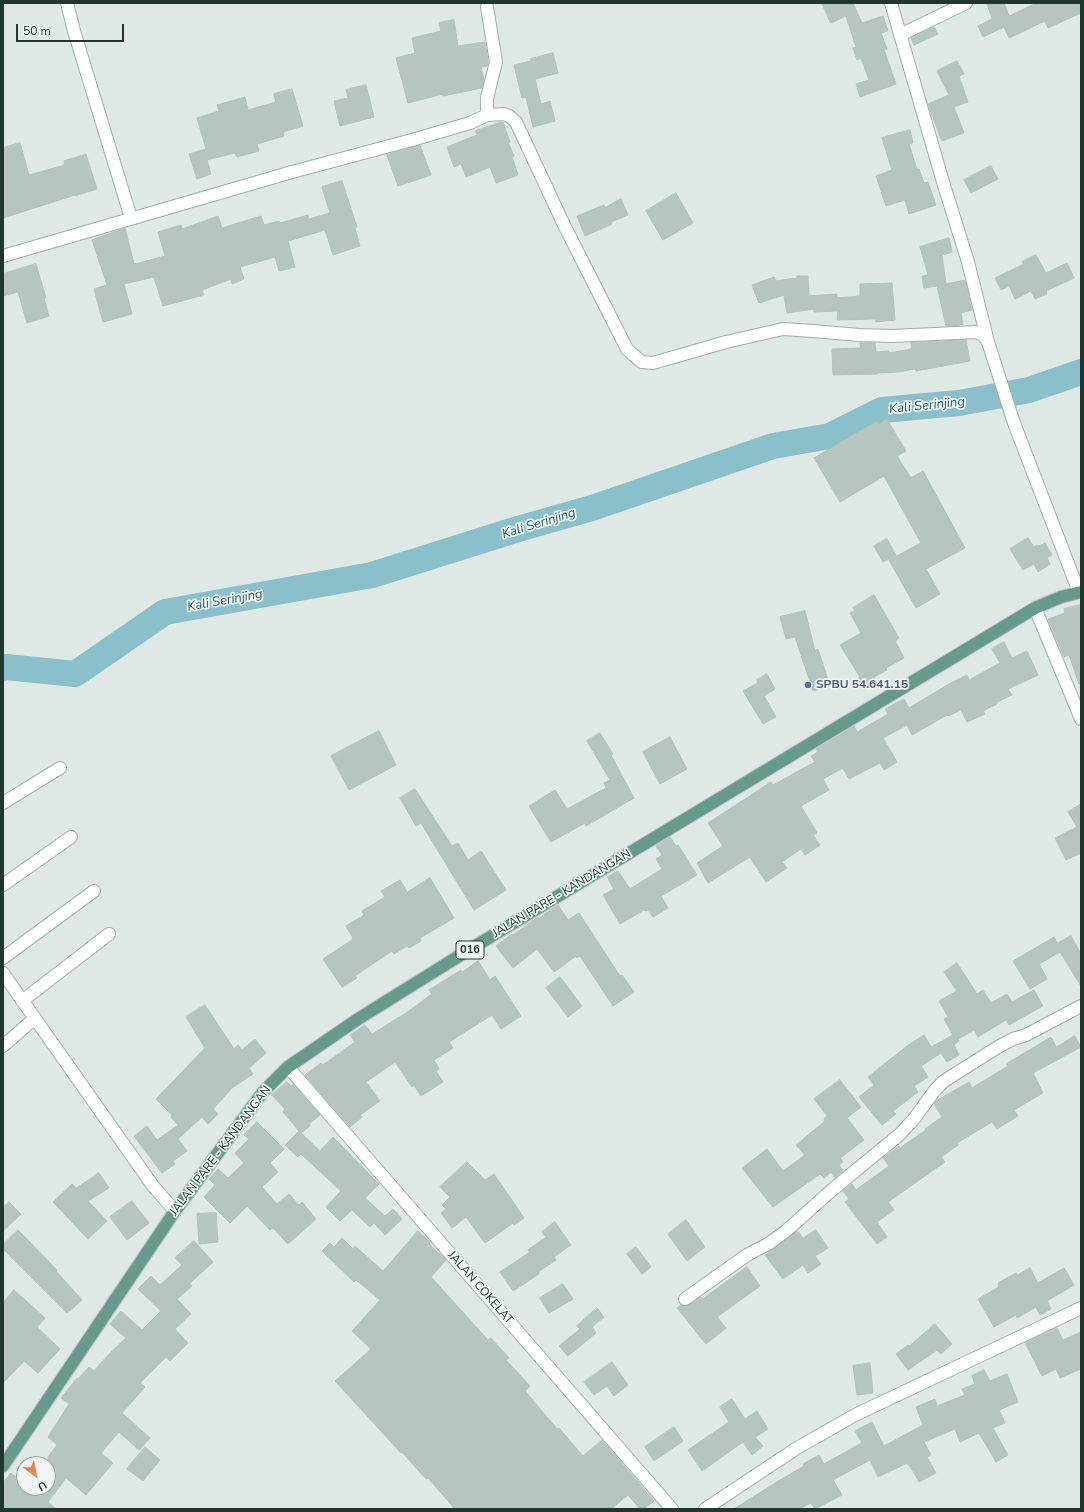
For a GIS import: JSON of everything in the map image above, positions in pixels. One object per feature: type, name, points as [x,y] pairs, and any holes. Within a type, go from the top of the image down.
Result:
[{"type":"main road","name":"JALAN PARE - KANDANGAN","points":[[3,1466],[175,1211],[263,1092],[288,1067],[358,1019],[467,951],[1035,608],[1061,597],[1080,592]]},
{"type":"street","points":[[68,3],[74,31],[131,218]]},
{"type":"street","points":[[891,3],[968,262],[988,342],[1000,382],[1014,423],[1080,592]]},
{"type":"street","points":[[900,35],[966,3]]},
{"type":"street","points":[[487,7],[496,62],[487,98],[487,115]]},
{"type":"street","points":[[3,256],[292,172],[412,140],[470,122],[487,115],[504,114],[516,122],[564,225],[620,336],[631,354],[642,362],[653,363],[726,342],[783,329],[886,336],[976,332],[983,335],[988,342]]},
{"type":"street","points":[[1035,608],[1081,719]]},
{"type":"street","points":[[3,803],[60,768]]},
{"type":"street","points":[[3,885],[71,837]]},
{"type":"street","points":[[3,958],[94,891]]},
{"type":"street","points":[[22,1001],[109,934]]},
{"type":"street","points":[[4,977],[35,1018],[153,1186],[175,1211]]},
{"type":"street","points":[[685,1299],[747,1255],[786,1231],[832,1190],[899,1135],[914,1119],[934,1090],[944,1081],[998,1047],[1013,1039],[1026,1035],[1081,1006]]},
{"type":"street","points":[[3,1046],[35,1018]]},
{"type":"street","name":"JALAN COKELAT","points":[[288,1067],[672,1509]]},
{"type":"street","points":[[704,1509],[797,1448],[855,1415],[1081,1308]]},
{"type":"building","points":[[822,3],[853,3],[862,23],[883,16],[888,31],[881,33],[887,49],[884,50],[896,84],[860,97],[856,84],[869,80],[861,58],[857,60],[853,48],[856,47],[846,16],[831,23]]},
{"type":"building","points":[[987,3],[1004,3],[1009,16],[1037,3],[1081,3],[1081,13],[1048,28],[1045,21],[1009,38],[1004,27],[983,37],[978,26],[992,19]]},
{"type":"building","points":[[454,20],[458,46],[485,42],[488,62],[487,66],[481,67],[484,80],[482,88],[443,96],[443,94],[408,103],[396,58],[415,53],[412,38],[441,31],[439,23]]},
{"type":"building","points":[[934,27],[938,34],[914,45],[911,38]]},
{"type":"building","points":[[553,53],[558,73],[535,79],[541,104],[550,101],[555,121],[533,127],[526,97],[522,98],[514,65]]},
{"type":"building","points":[[957,61],[964,74],[959,76],[968,102],[954,107],[964,133],[942,141],[928,104],[949,95],[937,71]]},
{"type":"building","points":[[366,85],[374,117],[340,126],[334,101],[348,98],[346,90]]},
{"type":"building","points":[[292,89],[303,126],[283,132],[284,136],[257,144],[259,151],[237,157],[235,153],[207,160],[211,174],[197,179],[189,154],[206,149],[197,118],[219,111],[217,105],[245,97],[248,110],[276,102],[274,94]]},
{"type":"building","points":[[503,122],[510,142],[508,142],[514,156],[512,157],[518,175],[496,183],[490,167],[466,177],[461,164],[454,167],[447,147],[477,135],[476,131]]},
{"type":"building","points":[[910,130],[913,143],[909,144],[917,170],[919,169],[924,183],[928,182],[936,205],[909,214],[905,200],[886,206],[876,176],[892,170],[882,138]]},
{"type":"building","points":[[20,143],[29,175],[65,165],[64,161],[86,154],[97,189],[3,218],[3,148]]},
{"type":"building","points":[[420,145],[431,175],[398,186],[387,155]]},
{"type":"building","points":[[991,166],[998,179],[971,193],[964,180]]},
{"type":"building","points":[[342,181],[357,227],[355,228],[360,246],[333,255],[325,230],[288,241],[295,267],[279,271],[275,257],[240,267],[244,279],[232,284],[231,279],[202,290],[204,295],[163,306],[154,277],[124,284],[132,314],[103,322],[94,289],[107,285],[92,240],[125,228],[134,264],[139,263],[165,256],[158,232],[181,225],[182,229],[218,216],[222,228],[261,216],[264,225],[279,221],[280,223],[308,215],[309,219],[330,213],[322,187]]},
{"type":"building","points":[[676,193],[693,223],[663,240],[646,211]]},
{"type":"building","points":[[621,199],[628,215],[585,236],[577,216],[604,205],[605,207]]},
{"type":"building","points":[[949,238],[952,252],[942,255],[946,284],[965,280],[972,310],[961,313],[963,325],[946,326],[937,286],[924,288],[922,276],[928,275],[920,247]]},
{"type":"building","points":[[1036,255],[1046,273],[1067,263],[1074,278],[1046,291],[1047,294],[1035,299],[1031,291],[1015,299],[1009,286],[1001,290],[995,278],[1024,264],[1022,262]]},
{"type":"building","points":[[36,264],[46,298],[44,298],[49,316],[27,323],[18,292],[3,296],[3,274]]},
{"type":"building","points":[[797,276],[808,276],[809,296],[837,294],[837,298],[860,296],[860,284],[892,283],[895,320],[876,322],[876,319],[837,320],[838,311],[814,312],[814,309],[787,313],[784,295],[759,303],[752,285],[774,277],[776,281],[797,278]]},
{"type":"building","points":[[966,340],[970,361],[916,371],[915,369],[877,374],[833,375],[832,349],[861,348],[860,343],[875,343],[876,352],[889,351],[889,353],[912,349],[911,343]]},
{"type":"building","points":[[887,419],[906,451],[897,456],[911,478],[923,471],[965,548],[926,569],[940,594],[916,608],[889,560],[921,543],[884,476],[840,502],[814,458],[877,421],[879,424]]},
{"type":"building","points":[[1028,538],[1034,547],[1045,543],[1052,555],[1047,558],[1050,564],[1038,572],[1034,564],[1023,570],[1010,549]]},
{"type":"building","points":[[887,539],[896,555],[883,562],[874,546]]},
{"type":"building","points":[[874,595],[899,638],[895,641],[904,658],[874,677],[877,682],[864,690],[857,679],[860,677],[840,645],[861,633],[850,613],[855,611],[853,608]]},
{"type":"building","points":[[1081,605],[1081,684],[1079,684],[1069,655],[1064,657],[1048,619],[1065,613],[1064,609]]},
{"type":"building","points":[[805,611],[815,651],[818,649],[830,686],[813,691],[795,637],[786,639],[780,617]]},
{"type":"building","points":[[1004,642],[1012,658],[1027,651],[1038,675],[1008,689],[1012,695],[983,711],[985,714],[967,722],[961,710],[948,716],[947,715],[912,735],[907,725],[883,738],[897,762],[884,770],[880,763],[849,779],[843,768],[823,779],[829,790],[801,806],[817,833],[813,835],[820,845],[805,855],[801,849],[782,862],[787,868],[766,882],[750,857],[708,883],[697,863],[723,846],[708,823],[771,782],[773,785],[815,762],[811,756],[818,752],[816,749],[854,726],[857,732],[888,714],[885,709],[904,699],[909,708],[967,675],[969,680],[1000,663],[992,649]]},
{"type":"building","points":[[767,674],[775,689],[764,696],[776,717],[763,724],[743,691],[758,683],[757,680]]},
{"type":"building","points":[[379,731],[396,765],[349,790],[331,756]]},
{"type":"building","points":[[600,733],[613,754],[611,755],[634,798],[586,826],[585,823],[551,842],[529,806],[555,790],[567,809],[606,788],[604,783],[610,780],[587,741]]},
{"type":"building","points":[[670,737],[687,769],[660,784],[643,752]]},
{"type":"building","points":[[415,789],[452,846],[458,843],[468,860],[481,851],[506,890],[474,910],[421,823],[416,826],[400,798]]},
{"type":"building","points":[[1081,804],[1081,853],[1066,860],[1055,838],[1077,827],[1068,812]]},
{"type":"building","points":[[670,837],[676,846],[678,845],[697,875],[661,896],[668,908],[653,917],[648,910],[644,910],[620,924],[603,895],[614,889],[607,877],[618,871],[630,889],[662,869],[656,859],[662,855],[656,846]]},
{"type":"building","points":[[430,878],[454,918],[420,938],[421,941],[409,948],[407,946],[394,954],[392,951],[355,976],[357,978],[342,987],[323,959],[352,940],[353,938],[346,926],[364,915],[362,911],[385,897],[381,891],[400,880],[407,892]]},
{"type":"building","points":[[558,905],[568,920],[579,913],[620,976],[622,975],[634,992],[613,1006],[580,956],[577,958],[576,956],[554,972],[537,949],[513,968],[496,946]]},
{"type":"building","points":[[1071,936],[1081,954],[1081,986],[1060,952],[1039,964],[1047,979],[1030,989],[1013,961],[1054,937],[1057,943]]},
{"type":"building","points":[[478,961],[490,980],[495,976],[521,1016],[501,1029],[492,1015],[449,1042],[453,1048],[434,1060],[439,1069],[436,1071],[443,1082],[421,1096],[414,1085],[412,1087],[395,1062],[366,1082],[380,1101],[360,1115],[362,1117],[350,1127],[305,1075],[321,1063],[323,1065],[355,1042],[350,1035],[365,1025],[372,1034],[406,1013],[432,994],[429,990],[461,970],[462,972]]},
{"type":"building","points":[[957,963],[977,994],[983,990],[991,1003],[1007,994],[1012,1002],[1034,990],[1043,1006],[1009,1025],[1006,1020],[978,1037],[974,1030],[958,1039],[959,1041],[954,1045],[959,1055],[947,1062],[941,1053],[921,1066],[928,1077],[914,1086],[918,1092],[893,1111],[896,1114],[882,1125],[859,1097],[874,1085],[868,1077],[907,1046],[924,1035],[931,1047],[953,1035],[944,1019],[948,1017],[939,1001],[957,991],[944,972]]},
{"type":"building","points":[[560,977],[582,1006],[568,1017],[546,988]]},
{"type":"building","points":[[205,1005],[234,1049],[238,1045],[242,1050],[255,1039],[266,1053],[249,1068],[253,1074],[232,1088],[213,1109],[218,1114],[208,1124],[202,1117],[178,1139],[187,1151],[173,1161],[175,1164],[162,1173],[134,1136],[147,1126],[157,1140],[178,1125],[171,1117],[172,1115],[156,1099],[205,1048],[186,1017]]},
{"type":"building","points":[[1075,1036],[1081,1047],[1033,1073],[1043,1093],[1014,1110],[1018,1116],[997,1129],[992,1122],[957,1143],[958,1145],[941,1157],[945,1162],[888,1202],[894,1210],[877,1222],[887,1237],[877,1244],[845,1202],[849,1199],[843,1191],[852,1184],[856,1190],[889,1166],[883,1158],[899,1146],[900,1148],[926,1130],[925,1129],[942,1117],[934,1104],[936,1101],[969,1082],[972,1088],[1008,1066],[1006,1064],[1051,1037],[1056,1047]]},
{"type":"building","points":[[840,1080],[861,1107],[847,1118],[864,1140],[840,1158],[843,1162],[839,1165],[843,1171],[835,1178],[831,1172],[824,1178],[820,1174],[773,1207],[742,1168],[767,1149],[783,1171],[805,1155],[796,1145],[825,1121],[824,1119],[827,1116],[814,1099]]},
{"type":"building","points":[[287,1082],[291,1086],[293,1084],[320,1115],[301,1133],[320,1151],[333,1137],[379,1184],[365,1198],[385,1216],[393,1209],[402,1219],[385,1235],[374,1223],[370,1227],[352,1210],[340,1221],[326,1207],[341,1191],[301,1154],[298,1157],[285,1145],[299,1131],[283,1112],[285,1109],[272,1095]]},
{"type":"building","points":[[257,1122],[284,1149],[270,1163],[278,1172],[262,1187],[277,1204],[289,1194],[299,1205],[302,1202],[316,1219],[288,1244],[273,1228],[270,1230],[247,1206],[230,1223],[204,1197],[215,1185],[209,1179],[218,1169],[228,1178],[244,1163],[235,1153],[249,1139],[244,1135]]},
{"type":"building","points":[[467,1162],[485,1180],[494,1174],[524,1218],[514,1225],[513,1223],[485,1243],[466,1217],[452,1228],[441,1213],[446,1209],[442,1205],[450,1197],[440,1187]]},
{"type":"building","points":[[99,1173],[109,1188],[88,1201],[107,1221],[88,1239],[53,1202],[72,1184],[76,1188]]},
{"type":"building","points":[[132,1201],[149,1223],[127,1240],[110,1217]]},
{"type":"building","points":[[9,1202],[21,1214],[3,1231],[3,1208]]},
{"type":"building","points":[[216,1213],[218,1242],[199,1244],[197,1214]]},
{"type":"building","points":[[686,1220],[705,1247],[687,1261],[668,1234]]},
{"type":"building","points":[[555,1222],[571,1245],[554,1257],[556,1260],[538,1272],[539,1274],[513,1291],[500,1272],[530,1252],[528,1250],[546,1237],[542,1232]]},
{"type":"building","points":[[18,1230],[57,1270],[56,1271],[82,1300],[67,1313],[3,1249],[3,1245]]},
{"type":"building","points":[[816,1230],[828,1248],[815,1256],[821,1264],[808,1273],[803,1265],[783,1279],[765,1255],[797,1231],[803,1238]]},
{"type":"building","points":[[418,1231],[446,1260],[431,1277],[488,1340],[491,1338],[509,1358],[506,1360],[530,1386],[525,1391],[557,1429],[559,1428],[583,1456],[602,1440],[654,1501],[644,1509],[640,1509],[628,1495],[611,1509],[455,1509],[428,1478],[426,1479],[402,1452],[401,1453],[335,1381],[371,1349],[352,1331],[380,1300],[356,1280],[354,1282],[322,1251],[330,1243],[334,1247],[342,1238],[353,1249],[355,1246],[383,1271]]},
{"type":"building","points":[[194,1241],[213,1262],[189,1284],[192,1286],[177,1299],[191,1314],[175,1329],[188,1343],[170,1361],[166,1357],[140,1383],[145,1387],[122,1413],[150,1438],[139,1450],[119,1432],[101,1453],[113,1463],[86,1495],[66,1478],[56,1491],[56,1456],[49,1456],[57,1445],[48,1437],[69,1404],[61,1398],[77,1378],[78,1379],[89,1367],[94,1371],[126,1338],[110,1324],[121,1311],[142,1330],[161,1311],[138,1289],[151,1276],[160,1285],[182,1265],[175,1258]]},
{"type":"building","points":[[636,1247],[651,1267],[642,1274],[627,1254]]},
{"type":"building","points":[[747,1267],[760,1286],[717,1317],[726,1328],[706,1344],[677,1308],[681,1305],[689,1305],[701,1297],[702,1299]]},
{"type":"building","points":[[1030,1268],[1038,1283],[1064,1268],[1074,1285],[1047,1301],[1051,1309],[1040,1315],[1036,1307],[1017,1318],[1016,1315],[994,1327],[978,1299],[999,1287],[998,1283],[1016,1273],[1017,1275]]},
{"type":"building","points":[[563,1284],[573,1299],[549,1313],[540,1298]]},
{"type":"building","points":[[14,1290],[45,1318],[37,1327],[60,1349],[38,1373],[24,1361],[3,1383],[3,1303]]},
{"type":"building","points":[[597,1308],[604,1317],[592,1327],[596,1333],[568,1356],[559,1346],[580,1329],[577,1326]]},
{"type":"building","points":[[935,1324],[952,1344],[941,1354],[937,1350],[908,1370],[896,1354],[908,1345],[909,1346]]},
{"type":"building","points":[[1057,1328],[1063,1340],[1081,1332],[1081,1369],[1060,1378],[1056,1369],[1042,1376],[1025,1343]]},
{"type":"building","points":[[612,1362],[628,1385],[614,1396],[607,1386],[594,1395],[584,1382]]},
{"type":"building","points":[[870,1363],[873,1393],[857,1395],[853,1366]]},
{"type":"building","points":[[984,1370],[990,1381],[1007,1374],[1018,1402],[999,1410],[1005,1423],[993,1428],[1008,1455],[996,1462],[979,1433],[960,1442],[955,1429],[924,1442],[931,1455],[927,1457],[936,1473],[919,1482],[907,1463],[878,1477],[870,1460],[833,1480],[842,1495],[815,1509],[811,1503],[799,1509],[734,1509],[804,1466],[803,1464],[819,1455],[824,1464],[862,1443],[855,1431],[872,1422],[884,1446],[923,1425],[916,1407],[935,1399],[937,1406],[965,1395],[962,1389],[975,1384],[972,1376]]},
{"type":"building","points":[[732,1399],[745,1419],[757,1411],[768,1429],[755,1437],[763,1446],[752,1455],[743,1442],[702,1471],[688,1450],[729,1422],[720,1407]]},
{"type":"building","points":[[674,1427],[683,1441],[654,1461],[645,1447]]},
{"type":"building","points":[[145,1447],[160,1460],[143,1481],[127,1469]]},
{"type":"building","points":[[11,1473],[16,1477],[16,1496],[52,1496],[48,1502],[56,1509],[3,1509],[3,1483]]},
{"type":"waterway","name":"Kali Serinjing","points":[[3,668],[6,667],[75,674],[165,612],[372,575],[518,529],[592,508],[773,446],[830,436],[882,410],[959,403],[1029,390],[1081,372]]},
{"type":"place","name":"SPBU 54.641.15","points":[[808,685]]}]
